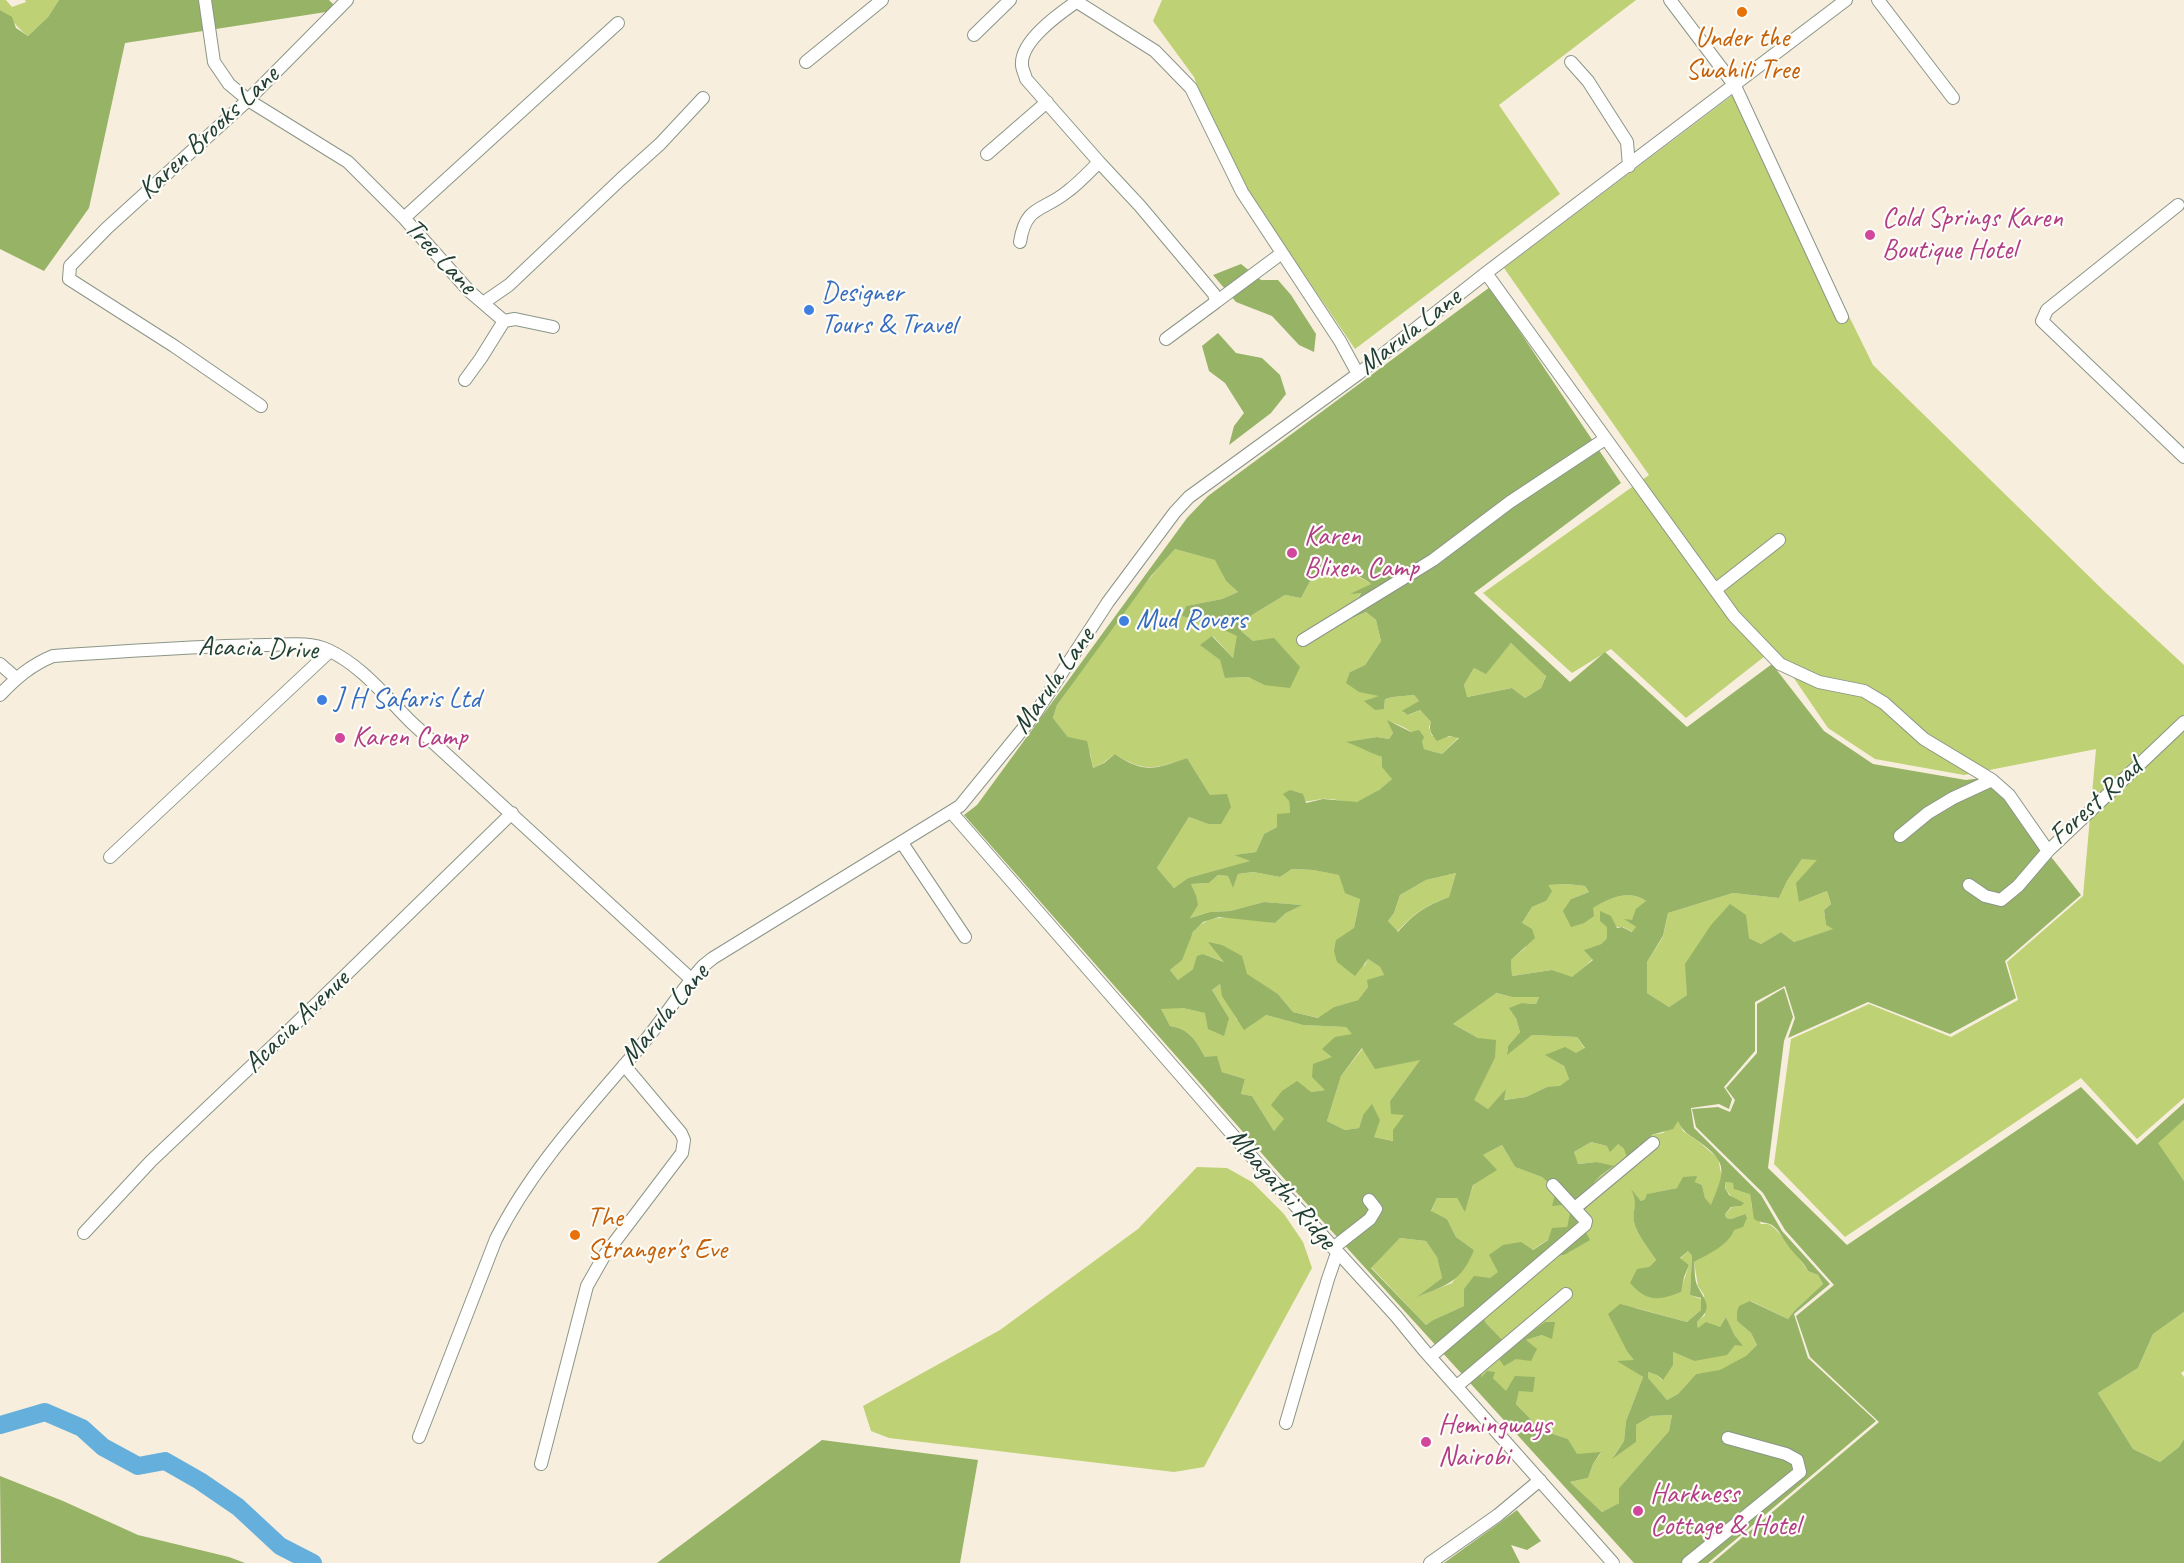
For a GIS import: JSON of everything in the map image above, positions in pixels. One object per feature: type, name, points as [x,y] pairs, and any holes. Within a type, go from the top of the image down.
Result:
[{"type":"street","name":"Tree Lane","points":[[205,0],[214,62],[229,84],[248,100],[348,162],[404,218],[469,291],[483,303],[509,285],[660,144],[703,98]]},
{"type":"street","name":"Karen Brooks Lane","points":[[261,406],[174,346],[69,279],[70,266],[107,228],[248,100],[347,0]]},
{"type":"street","points":[[806,62],[882,0]]},
{"type":"street","points":[[974,34],[1010,0]]},
{"type":"street","points":[[1670,0],[1735,86],[1842,317]]},
{"type":"street","name":"Marula Lane","points":[[419,1437],[496,1239],[508,1215],[544,1162],[658,1024],[691,979],[713,958],[960,806],[1035,714],[1108,602],[1182,504],[1358,374],[1486,273],[1846,0]]},
{"type":"street","points":[[1878,0],[1953,98]]},
{"type":"street","points":[[1216,302],[1214,294],[1140,206],[1026,79],[1022,63],[1024,51],[1045,25],[1075,1],[1155,51],[1191,88],[1242,192],[1340,341],[1358,374]]},
{"type":"street","points":[[404,218],[618,23]]},
{"type":"street","points":[[1571,62],[1588,81],[1627,142],[1629,166]]},
{"type":"street","points":[[987,154],[1047,102]]},
{"type":"street","points":[[1020,242],[1023,225],[1035,210],[1070,191],[1099,162]]},
{"type":"street","points":[[2178,205],[2047,310],[2042,321],[2184,457]]},
{"type":"street","points":[[1166,339],[1282,254]]},
{"type":"street","name":"Forest Road","points":[[1486,273],[1750,635],[1780,664],[1819,682],[1864,691],[1884,703],[1924,739],[1992,780],[2009,795],[2048,851],[2184,722]]},
{"type":"street","points":[[483,303],[504,321],[521,320],[553,327]]},
{"type":"street","points":[[465,380],[504,321]]},
{"type":"street","points":[[1303,640],[1433,560],[1510,502],[1605,439]]},
{"type":"street","points":[[1715,590],[1779,540]]},
{"type":"street","name":"Acacia Drive","points":[[0,696],[16,678],[35,664],[53,656],[206,645],[309,645],[330,651],[344,658],[376,686],[411,722],[691,979]]},
{"type":"street","points":[[110,857],[330,651]]},
{"type":"street","points":[[0,664],[16,678]]},
{"type":"street","points":[[1899,836],[1928,813],[1953,798],[1992,780]]},
{"type":"street","name":"Acacia Avenue","points":[[84,1233],[151,1161],[290,1030],[512,813]]},
{"type":"street","name":"Mbagathi Ridge","points":[[952,813],[1613,1563]]},
{"type":"street","points":[[902,843],[965,937]]},
{"type":"street","points":[[1969,885],[1985,896],[2001,900],[2018,886],[2048,851]]},
{"type":"street","points":[[541,1464],[587,1286],[604,1256],[682,1153],[684,1145],[681,1133],[624,1065]]},
{"type":"street","points":[[1575,1208],[1653,1143]]},
{"type":"street","points":[[1430,1357],[1585,1225],[1586,1221],[1553,1185]]},
{"type":"street","points":[[1286,1423],[1335,1250],[1370,1219],[1376,1209],[1369,1200]]},
{"type":"street","points":[[1456,1386],[1566,1294]]},
{"type":"street","points":[[1688,1563],[1800,1472],[1797,1460],[1786,1454],[1728,1438]]},
{"type":"street","points":[[1430,1563],[1498,1515],[1540,1480]]},
{"type":"green space","points":[[0,0],[6,0],[12,7],[26,2],[25,0],[59,0],[48,17],[28,36],[0,10]]},
{"type":"green space","points":[[59,0],[329,0],[339,10],[125,43],[89,208],[44,271],[0,249],[0,10],[12,17],[16,28],[28,36],[48,17]]},
{"type":"green space","points":[[1162,0],[1636,0],[1499,105],[1560,194],[1355,349],[1246,189],[1214,128],[1194,77],[1153,21]]},
{"type":"green space","points":[[1738,91],[1873,365],[2105,592],[2184,665],[2184,1098],[2137,1139],[2081,1078],[1845,1237],[1774,1164],[1791,1039],[1869,1004],[1951,1037],[2018,1000],[2007,962],[2083,896],[2096,749],[1964,775],[1875,759],[1828,728],[1774,649],[1686,718],[1611,649],[1572,673],[1483,593],[1649,475],[1504,268]]},
{"type":"green space","points":[[1241,264],[1261,280],[1278,280],[1291,295],[1316,334],[1314,352],[1299,345],[1272,316],[1236,302],[1213,275]]},
{"type":"green space","points":[[1490,287],[1621,483],[1474,593],[1570,682],[1605,652],[1687,727],[1772,664],[1824,731],[1873,764],[1966,780],[1981,778],[2005,798],[2081,895],[2005,961],[2016,998],[1950,1034],[1868,1002],[1788,1038],[1795,1018],[1785,986],[1755,1002],[1755,1051],[1724,1087],[1732,1099],[1729,1109],[1719,1104],[1691,1108],[1694,1128],[1761,1195],[1782,1231],[1830,1284],[1794,1314],[1808,1358],[1876,1421],[1708,1563],[1634,1563],[1287,1182],[964,815],[977,805],[1187,518],[1208,496]],"holes":[[[1175,549],[1215,560],[1226,581],[1238,592],[1222,599],[1186,606],[1182,616],[1211,624],[1237,636],[1233,658],[1212,636],[1200,645],[1220,660],[1225,678],[1248,677],[1264,685],[1290,688],[1300,667],[1274,638],[1253,641],[1241,631],[1252,615],[1285,595],[1301,598],[1315,572],[1358,576],[1371,584],[1350,594],[1361,593],[1344,621],[1366,612],[1376,620],[1381,641],[1365,665],[1350,672],[1346,683],[1359,692],[1379,696],[1364,701],[1375,710],[1384,709],[1385,699],[1414,695],[1419,701],[1402,711],[1408,715],[1420,710],[1431,722],[1430,730],[1437,741],[1449,736],[1459,738],[1442,754],[1424,749],[1422,742],[1424,737],[1419,730],[1411,732],[1387,720],[1393,733],[1389,739],[1377,737],[1346,742],[1382,757],[1382,767],[1392,779],[1379,790],[1357,802],[1323,799],[1306,803],[1303,794],[1290,790],[1283,794],[1289,801],[1290,813],[1277,814],[1277,827],[1264,834],[1256,852],[1234,855],[1250,861],[1188,878],[1174,888],[1157,868],[1189,817],[1208,824],[1221,824],[1231,807],[1227,794],[1210,795],[1187,758],[1150,768],[1134,765],[1115,754],[1093,768],[1087,741],[1068,737],[1053,718],[1057,705],[1151,576]],[[1511,643],[1546,676],[1541,688],[1525,698],[1512,688],[1467,697],[1464,685],[1474,668],[1486,674]],[[1802,859],[1817,860],[1796,883],[1799,902],[1827,891],[1831,904],[1824,910],[1826,925],[1833,929],[1794,942],[1781,932],[1761,944],[1749,938],[1746,915],[1730,904],[1711,925],[1685,964],[1687,995],[1669,1007],[1647,993],[1647,962],[1663,936],[1668,913],[1733,893],[1779,898]],[[1292,869],[1339,875],[1345,893],[1360,899],[1354,928],[1336,940],[1334,951],[1337,962],[1355,976],[1368,959],[1380,967],[1384,975],[1367,980],[1368,987],[1358,1000],[1334,1007],[1318,1018],[1293,1012],[1278,994],[1247,974],[1242,956],[1222,945],[1208,942],[1224,962],[1203,954],[1197,956],[1193,969],[1178,980],[1170,970],[1182,960],[1193,932],[1203,922],[1219,917],[1275,923],[1286,913],[1302,905],[1264,902],[1190,918],[1198,905],[1191,884],[1209,883],[1218,875],[1228,876],[1233,888],[1238,874],[1253,872],[1280,877]],[[1456,873],[1449,897],[1421,911],[1398,932],[1388,921],[1394,913],[1400,895],[1426,880]],[[1548,885],[1585,886],[1589,892],[1571,899],[1563,911],[1571,927],[1584,923],[1594,916],[1593,908],[1612,898],[1626,895],[1639,897],[1646,901],[1636,909],[1632,920],[1624,919],[1636,927],[1632,932],[1622,927],[1617,928],[1611,916],[1600,911],[1600,921],[1607,927],[1607,938],[1601,944],[1584,950],[1593,960],[1572,977],[1552,970],[1512,976],[1511,960],[1535,938],[1532,929],[1522,923],[1532,907],[1546,901],[1552,891]],[[1220,984],[1222,996],[1244,1030],[1266,1015],[1303,1025],[1346,1027],[1352,1034],[1335,1037],[1322,1049],[1332,1057],[1313,1064],[1312,1077],[1325,1090],[1311,1092],[1297,1081],[1282,1091],[1271,1105],[1284,1119],[1274,1131],[1252,1096],[1241,1094],[1245,1079],[1222,1072],[1217,1056],[1205,1057],[1187,1033],[1170,1026],[1161,1009],[1183,1008],[1205,1013],[1208,1029],[1224,1036],[1229,1018],[1212,990]],[[1496,993],[1512,997],[1539,997],[1536,1004],[1522,1003],[1509,1008],[1516,1018],[1520,1032],[1508,1046],[1507,1055],[1532,1035],[1577,1037],[1585,1048],[1576,1053],[1565,1047],[1545,1055],[1564,1066],[1569,1079],[1560,1086],[1547,1087],[1526,1097],[1504,1100],[1506,1089],[1488,1109],[1474,1100],[1495,1058],[1496,1040],[1478,1038],[1453,1024]],[[1362,1048],[1375,1069],[1420,1060],[1390,1101],[1391,1114],[1404,1115],[1393,1130],[1393,1141],[1374,1137],[1380,1120],[1372,1104],[1363,1115],[1359,1128],[1345,1130],[1327,1121],[1341,1076]],[[1678,1121],[1686,1133],[1708,1149],[1720,1162],[1721,1176],[1711,1205],[1705,1198],[1702,1185],[1695,1182],[1697,1176],[1683,1177],[1677,1188],[1647,1194],[1641,1201],[1631,1189],[1635,1199],[1634,1222],[1640,1237],[1656,1260],[1649,1267],[1637,1269],[1630,1283],[1642,1294],[1653,1298],[1681,1292],[1689,1265],[1680,1258],[1688,1251],[1692,1256],[1690,1295],[1701,1298],[1701,1310],[1687,1322],[1620,1304],[1608,1314],[1634,1360],[1617,1361],[1643,1377],[1626,1421],[1624,1441],[1612,1459],[1636,1442],[1636,1425],[1651,1416],[1672,1415],[1669,1431],[1619,1488],[1619,1503],[1602,1512],[1570,1482],[1588,1478],[1601,1452],[1577,1454],[1568,1439],[1541,1430],[1516,1404],[1519,1391],[1533,1392],[1535,1377],[1515,1376],[1506,1391],[1493,1378],[1495,1372],[1487,1371],[1481,1378],[1483,1369],[1499,1359],[1504,1366],[1516,1359],[1531,1361],[1537,1349],[1526,1340],[1542,1335],[1552,1339],[1555,1322],[1545,1322],[1510,1348],[1486,1323],[1479,1309],[1534,1260],[1564,1255],[1590,1240],[1578,1218],[1589,1205],[1590,1187],[1614,1166],[1597,1162],[1578,1164],[1574,1152],[1591,1142],[1607,1146],[1610,1152],[1618,1144],[1624,1149],[1627,1157],[1642,1155],[1638,1145],[1648,1146],[1653,1139],[1651,1135],[1673,1129]],[[1502,1145],[1515,1167],[1542,1177],[1556,1191],[1552,1206],[1572,1204],[1567,1227],[1552,1228],[1548,1240],[1533,1250],[1521,1242],[1503,1245],[1489,1255],[1498,1272],[1490,1278],[1474,1276],[1464,1289],[1464,1306],[1426,1325],[1371,1268],[1400,1238],[1426,1241],[1437,1257],[1442,1278],[1417,1297],[1452,1281],[1464,1269],[1474,1250],[1456,1237],[1447,1219],[1431,1211],[1437,1198],[1457,1198],[1465,1212],[1473,1185],[1497,1170],[1483,1155]],[[1725,1182],[1733,1183],[1734,1189],[1750,1194],[1754,1219],[1774,1227],[1808,1271],[1818,1275],[1823,1284],[1788,1319],[1750,1301],[1739,1306],[1737,1321],[1751,1333],[1757,1345],[1746,1356],[1720,1370],[1696,1374],[1678,1394],[1667,1400],[1648,1378],[1648,1372],[1663,1380],[1673,1365],[1673,1352],[1694,1361],[1727,1355],[1735,1345],[1743,1346],[1735,1336],[1726,1317],[1720,1327],[1706,1322],[1698,1328],[1697,1322],[1705,1313],[1706,1305],[1696,1281],[1694,1262],[1722,1245],[1734,1230],[1743,1227],[1747,1218],[1745,1214],[1731,1219],[1726,1218],[1725,1214],[1731,1207],[1741,1206],[1744,1203],[1729,1195]]]},
{"type":"green space","points":[[1218,333],[1236,353],[1262,358],[1280,375],[1286,394],[1271,413],[1229,445],[1234,426],[1244,413],[1225,383],[1209,371],[1202,346]]},
{"type":"green space","points":[[1175,549],[1216,560],[1226,581],[1238,592],[1222,599],[1186,606],[1183,616],[1211,624],[1238,636],[1233,658],[1213,636],[1201,645],[1220,660],[1226,678],[1248,677],[1264,685],[1253,641],[1241,631],[1252,615],[1285,595],[1301,598],[1315,572],[1351,575],[1371,584],[1354,593],[1361,592],[1345,620],[1366,612],[1376,620],[1381,641],[1365,665],[1350,672],[1381,696],[1384,709],[1385,699],[1414,695],[1419,701],[1403,712],[1409,715],[1420,710],[1431,722],[1429,727],[1432,736],[1459,737],[1442,754],[1424,749],[1414,734],[1388,721],[1393,733],[1389,739],[1377,737],[1348,742],[1382,757],[1392,779],[1375,793],[1360,801],[1326,799],[1289,801],[1290,813],[1277,827],[1264,834],[1256,852],[1235,855],[1251,861],[1188,878],[1174,888],[1157,868],[1189,817],[1208,824],[1210,795],[1187,758],[1158,767],[1142,767],[1115,754],[1093,768],[1090,753],[1068,737],[1053,718],[1057,705],[1114,625]]},
{"type":"green space","points":[[1511,643],[1546,675],[1541,688],[1525,698],[1512,688],[1466,697],[1464,685],[1474,668],[1486,673]]},
{"type":"green space","points":[[1802,859],[1818,859],[1799,902],[1827,891],[1831,904],[1824,910],[1826,925],[1834,929],[1794,942],[1781,932],[1761,944],[1749,938],[1687,995],[1669,1007],[1647,993],[1647,962],[1663,937],[1668,913],[1733,893],[1779,898]]},
{"type":"green space","points":[[1292,869],[1340,875],[1360,899],[1354,928],[1364,966],[1368,959],[1380,967],[1384,975],[1368,987],[1358,1000],[1334,1007],[1319,1018],[1293,1012],[1278,994],[1225,962],[1203,954],[1193,969],[1178,980],[1170,970],[1182,957],[1192,934],[1208,920],[1230,917],[1275,923],[1286,913],[1301,905],[1264,902],[1189,918],[1196,895],[1191,884],[1209,883],[1218,875],[1228,876],[1233,887],[1238,874],[1253,872],[1280,877]]},
{"type":"green space","points":[[1456,873],[1449,897],[1420,911],[1397,932],[1388,921],[1394,913],[1400,895],[1426,880]]},
{"type":"green space","points":[[1547,885],[1585,886],[1589,892],[1571,899],[1592,908],[1612,898],[1626,895],[1639,897],[1646,901],[1632,920],[1626,920],[1636,927],[1633,932],[1623,927],[1607,927],[1607,938],[1601,944],[1585,950],[1593,959],[1572,978],[1552,970],[1512,976],[1511,960],[1526,947],[1522,923],[1532,907],[1546,901]]},
{"type":"green space","points":[[1220,984],[1225,999],[1237,1020],[1254,1021],[1266,1015],[1303,1025],[1346,1027],[1353,1034],[1332,1057],[1325,1090],[1311,1092],[1274,1131],[1252,1096],[1241,1094],[1245,1079],[1222,1072],[1217,1057],[1205,1057],[1187,1033],[1170,1026],[1160,1008],[1183,1008],[1206,1013],[1209,1029],[1229,1018],[1212,990]]},
{"type":"green space","points":[[1784,988],[1793,1017],[1784,1041],[1768,1168],[1847,1245],[2081,1087],[2137,1145],[2184,1103],[2184,1120],[2158,1143],[2184,1181],[2184,1312],[2153,1334],[2138,1368],[2098,1393],[2133,1449],[2160,1462],[2179,1447],[2184,1439],[2184,1563],[1712,1563],[1879,1422],[1810,1357],[1796,1316],[1834,1285],[1785,1230],[1763,1193],[1696,1127],[1692,1109],[1718,1107],[1730,1112],[1735,1100],[1726,1088],[1757,1053],[1757,1004]]},
{"type":"green space","points":[[1495,993],[1512,997],[1539,997],[1536,1004],[1522,1003],[1516,1018],[1520,1032],[1508,1046],[1507,1054],[1532,1035],[1577,1037],[1585,1049],[1576,1054],[1546,1055],[1564,1066],[1569,1079],[1560,1087],[1547,1087],[1526,1097],[1503,1100],[1506,1090],[1488,1109],[1473,1100],[1495,1058],[1478,1038],[1453,1024]]},
{"type":"green space","points":[[1363,1048],[1420,1060],[1390,1101],[1404,1115],[1394,1141],[1374,1137],[1363,1115],[1359,1128],[1345,1130],[1327,1121],[1341,1076]]},
{"type":"green space","points":[[1678,1120],[1683,1131],[1718,1158],[1722,1178],[1711,1206],[1705,1198],[1702,1185],[1695,1182],[1696,1176],[1677,1188],[1648,1194],[1641,1201],[1634,1193],[1634,1222],[1640,1237],[1656,1260],[1649,1267],[1680,1292],[1689,1265],[1680,1259],[1688,1251],[1692,1256],[1690,1295],[1701,1299],[1701,1310],[1687,1322],[1636,1308],[1634,1361],[1618,1361],[1643,1377],[1626,1421],[1624,1441],[1613,1457],[1636,1442],[1636,1425],[1651,1416],[1672,1415],[1669,1431],[1619,1488],[1619,1503],[1602,1512],[1570,1482],[1588,1478],[1593,1464],[1601,1453],[1577,1455],[1568,1439],[1541,1430],[1516,1404],[1519,1390],[1535,1377],[1506,1392],[1493,1378],[1494,1372],[1480,1380],[1483,1369],[1526,1340],[1542,1335],[1555,1322],[1510,1348],[1486,1323],[1479,1309],[1534,1260],[1564,1255],[1578,1218],[1589,1205],[1590,1187],[1601,1175],[1613,1167],[1597,1162],[1577,1164],[1574,1152],[1591,1142],[1607,1146],[1618,1144],[1624,1149],[1642,1154],[1637,1145],[1650,1135],[1663,1133]]},
{"type":"green space","points":[[2184,1120],[2184,1181],[2157,1143]]},
{"type":"green space","points":[[1502,1145],[1515,1167],[1542,1177],[1573,1204],[1567,1227],[1490,1278],[1464,1289],[1464,1306],[1426,1325],[1371,1267],[1400,1238],[1426,1241],[1437,1256],[1442,1278],[1419,1296],[1452,1283],[1474,1250],[1456,1237],[1447,1219],[1431,1212],[1437,1198],[1457,1198],[1465,1211],[1483,1155]]},
{"type":"green space","points":[[1197,1167],[1227,1168],[1252,1182],[1284,1214],[1303,1242],[1312,1268],[1204,1467],[1174,1472],[889,1438],[871,1431],[863,1406],[1000,1330],[1138,1229]]},
{"type":"green space","points":[[1725,1182],[1733,1183],[1735,1189],[1750,1193],[1752,1208],[1761,1224],[1773,1227],[1808,1271],[1818,1275],[1823,1284],[1788,1319],[1751,1301],[1737,1321],[1751,1333],[1757,1345],[1746,1357],[1720,1371],[1696,1374],[1678,1394],[1667,1400],[1647,1378],[1648,1372],[1657,1375],[1662,1380],[1673,1352],[1694,1361],[1735,1336],[1726,1317],[1720,1327],[1698,1328],[1697,1322],[1705,1315],[1704,1295],[1698,1286],[1694,1262],[1720,1246],[1745,1214],[1731,1219],[1726,1218],[1725,1214],[1732,1207],[1741,1206],[1728,1192]]},
{"type":"green space","points":[[2184,1312],[2184,1371],[2181,1373],[2184,1377],[2184,1439],[2179,1447],[2160,1462],[2133,1449],[2098,1393],[2138,1368],[2153,1334]]},
{"type":"green space","points":[[822,1440],[978,1460],[960,1563],[657,1563]]},
{"type":"green space","points":[[0,1476],[138,1535],[245,1563],[1,1563]]},
{"type":"green space","points":[[1517,1510],[1541,1541],[1527,1550],[1511,1545],[1520,1563],[1444,1563]]},
{"type":"waterway","points":[[0,1425],[45,1412],[82,1428],[103,1447],[138,1466],[165,1461],[238,1507],[280,1546],[313,1563]]},
{"type":"place","name":"Under the Swahili Tree","points":[[1742,12]]},
{"type":"place","name":"Cold Springs Karen Boutique Hotel","points":[[1870,235]]},
{"type":"place","name":"Designer Tours & Travel","points":[[809,310]]},
{"type":"place","name":"Karen Blixen Camp","points":[[1292,553]]},
{"type":"place","name":"Mud Rovers","points":[[1124,621]]},
{"type":"place","name":"J H Safaris Ltd","points":[[322,700]]},
{"type":"place","name":"Karen Camp","points":[[340,738]]},
{"type":"place","name":"The Stranger's Eve","points":[[575,1235]]},
{"type":"place","name":"Hemingways Nairobi","points":[[1426,1442]]},
{"type":"place","name":"Harkness Cottage & Hotel","points":[[1638,1511]]}]
